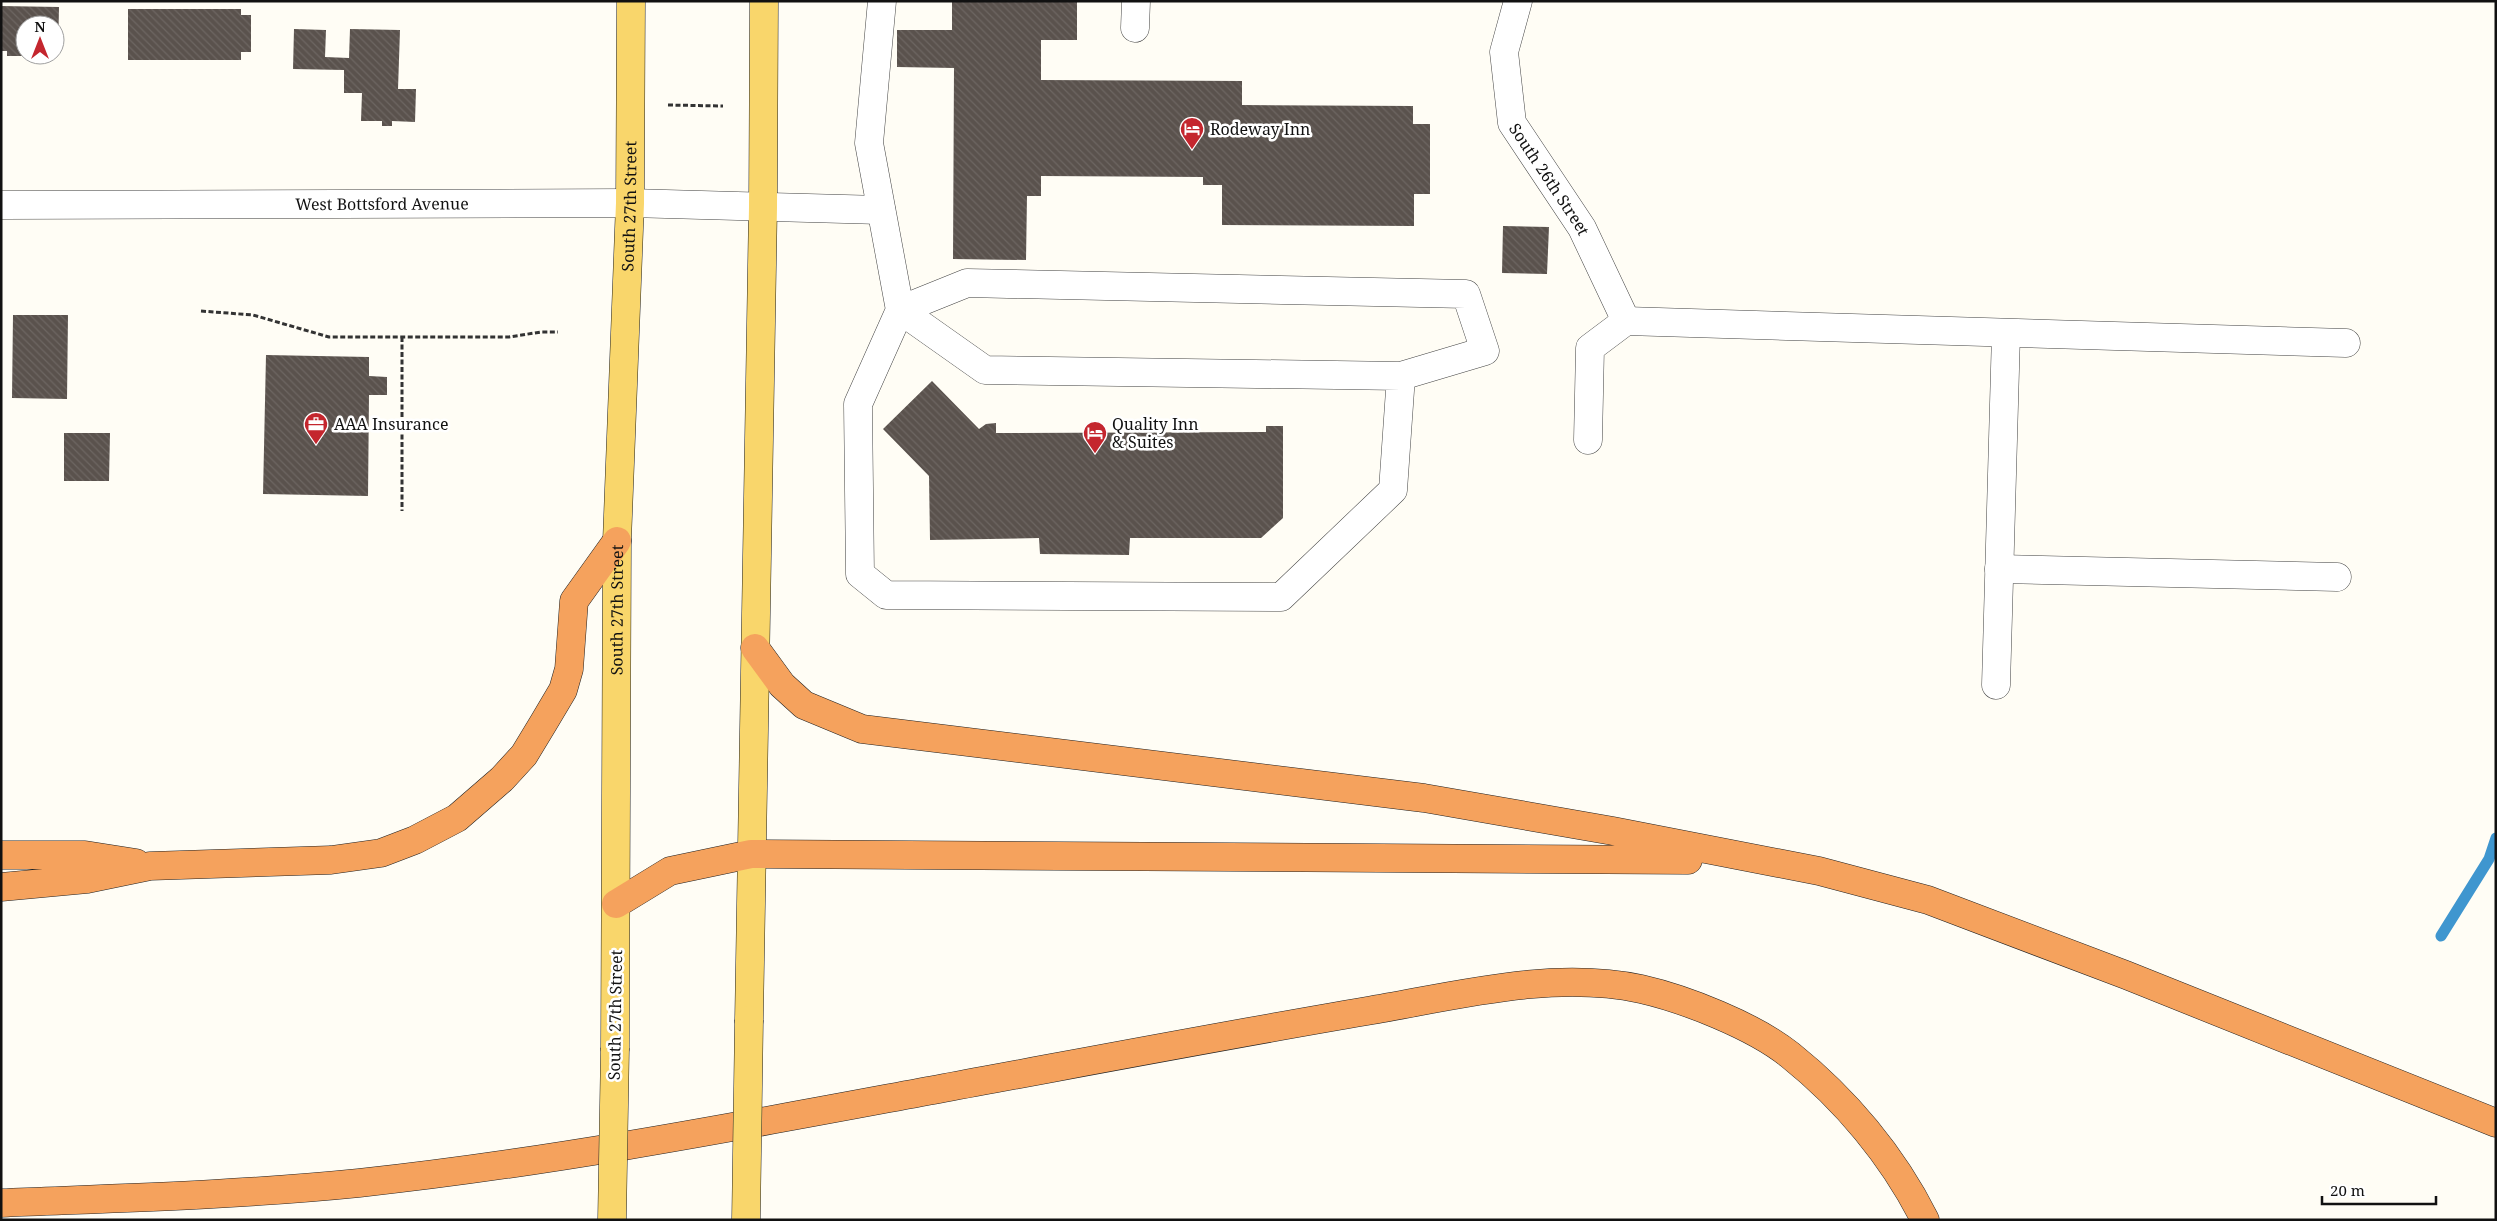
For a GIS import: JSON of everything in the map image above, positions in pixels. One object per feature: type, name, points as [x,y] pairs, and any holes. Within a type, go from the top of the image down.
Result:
[{"type":"highway","points":[[1,887],[87,879],[150,866],[332,860],[380,853],[415,840],[457,818],[502,779],[524,755],[563,690],[569,669],[574,601],[617,541]]},
{"type":"highway","points":[[755,648],[782,685],[804,706],[862,729],[1424,798],[1613,831],[1819,871],[1928,900],[2133,978],[2496,1123]]},
{"type":"highway","points":[[616,904],[670,871],[751,854],[1667,858],[1819,871]]},
{"type":"highway","points":[[1,855],[85,855],[150,866]]},
{"type":"highway","points":[[1,1203],[235,1193],[341,1184],[534,1159],[670,1138],[1270,1028],[1511,987],[1589,983],[1639,988],[1690,1003],[1748,1030],[1787,1052],[1846,1107],[1888,1158],[1920,1209]]},
{"type":"main road","name":"South 27th Street","points":[[612,1220],[615,1048],[617,541],[630,203],[631,1]]},
{"type":"main road","points":[[752,1],[763,80]]},
{"type":"main road","points":[[746,1220],[763,207],[764,1]]},
{"type":"street","points":[[882,1],[869,143],[900,310],[858,404],[860,574],[886,595],[1281,597],[1393,490],[1401,376]]},
{"type":"street","points":[[1135,28],[1136,1]]},
{"type":"street","name":"South 26th Street","points":[[1518,1],[1504,52],[1512,123],[1582,228],[1626,321]]},
{"type":"street","name":"West Bottsford Avenue","points":[[1,205],[630,203],[881,210]]},
{"type":"street","points":[[967,283],[1466,294],[1485,351],[1401,376],[984,370],[900,310],[967,283]]},
{"type":"street","points":[[1588,440],[1590,348],[1626,321],[2006,334],[2346,342]]},
{"type":"street","points":[[1996,685],[2006,334]]},
{"type":"street","points":[[1999,569],[2337,577]]},
{"type":"path","points":[[668,105],[723,106]]},
{"type":"path","points":[[201,311],[253,315],[329,338],[509,337],[541,332],[558,332]]},
{"type":"path","points":[[402,338],[402,511]]},
{"type":"building","name":"Rodeway Inn","points":[[952,1],[1077,1],[1077,40],[1041,40],[1041,80],[1242,81],[1242,105],[1413,106],[1413,124],[1430,124],[1430,194],[1414,194],[1414,226],[1222,225],[1222,185],[1203,185],[1203,177],[1041,176],[1041,196],[1027,196],[1026,260],[953,259],[954,68],[897,67],[897,30],[952,30]]},
{"type":"building","points":[[1,6],[59,7],[59,15],[15,15],[15,56],[7,56],[7,51],[1,51]]},
{"type":"building","points":[[128,9],[241,9],[241,15],[251,15],[251,52],[241,52],[241,60],[128,60]]},
{"type":"building","points":[[294,29],[326,30],[325,57],[349,58],[350,29],[400,30],[398,89],[416,89],[415,122],[392,121],[392,126],[382,126],[382,121],[361,121],[362,93],[344,93],[344,70],[293,69]]},
{"type":"building","points":[[1503,226],[1549,227],[1547,274],[1502,273]]},
{"type":"building","points":[[13,315],[68,315],[67,399],[12,398]]},
{"type":"building","name":"AAA Insurance","points":[[266,355],[369,357],[369,376],[387,377],[387,395],[369,395],[368,496],[263,494]]},
{"type":"building","name":"Quality Inn & Suites","points":[[932,381],[979,429],[986,424],[996,423],[996,433],[1266,432],[1266,426],[1283,426],[1283,518],[1261,538],[1130,538],[1129,555],[1040,554],[1039,538],[930,540],[929,476],[883,429]]},
{"type":"building","points":[[64,433],[110,433],[109,481],[64,481]]},
{"type":"waterway","points":[[2441,936],[2489,859],[2496,838]]},
{"type":"place","name":"Rodeway Inn","points":[[1192,150]]},
{"type":"place","name":"AAA Insurance","points":[[316,445]]},
{"type":"place","name":"Quality Inn & Suites","points":[[1095,454]]}]
